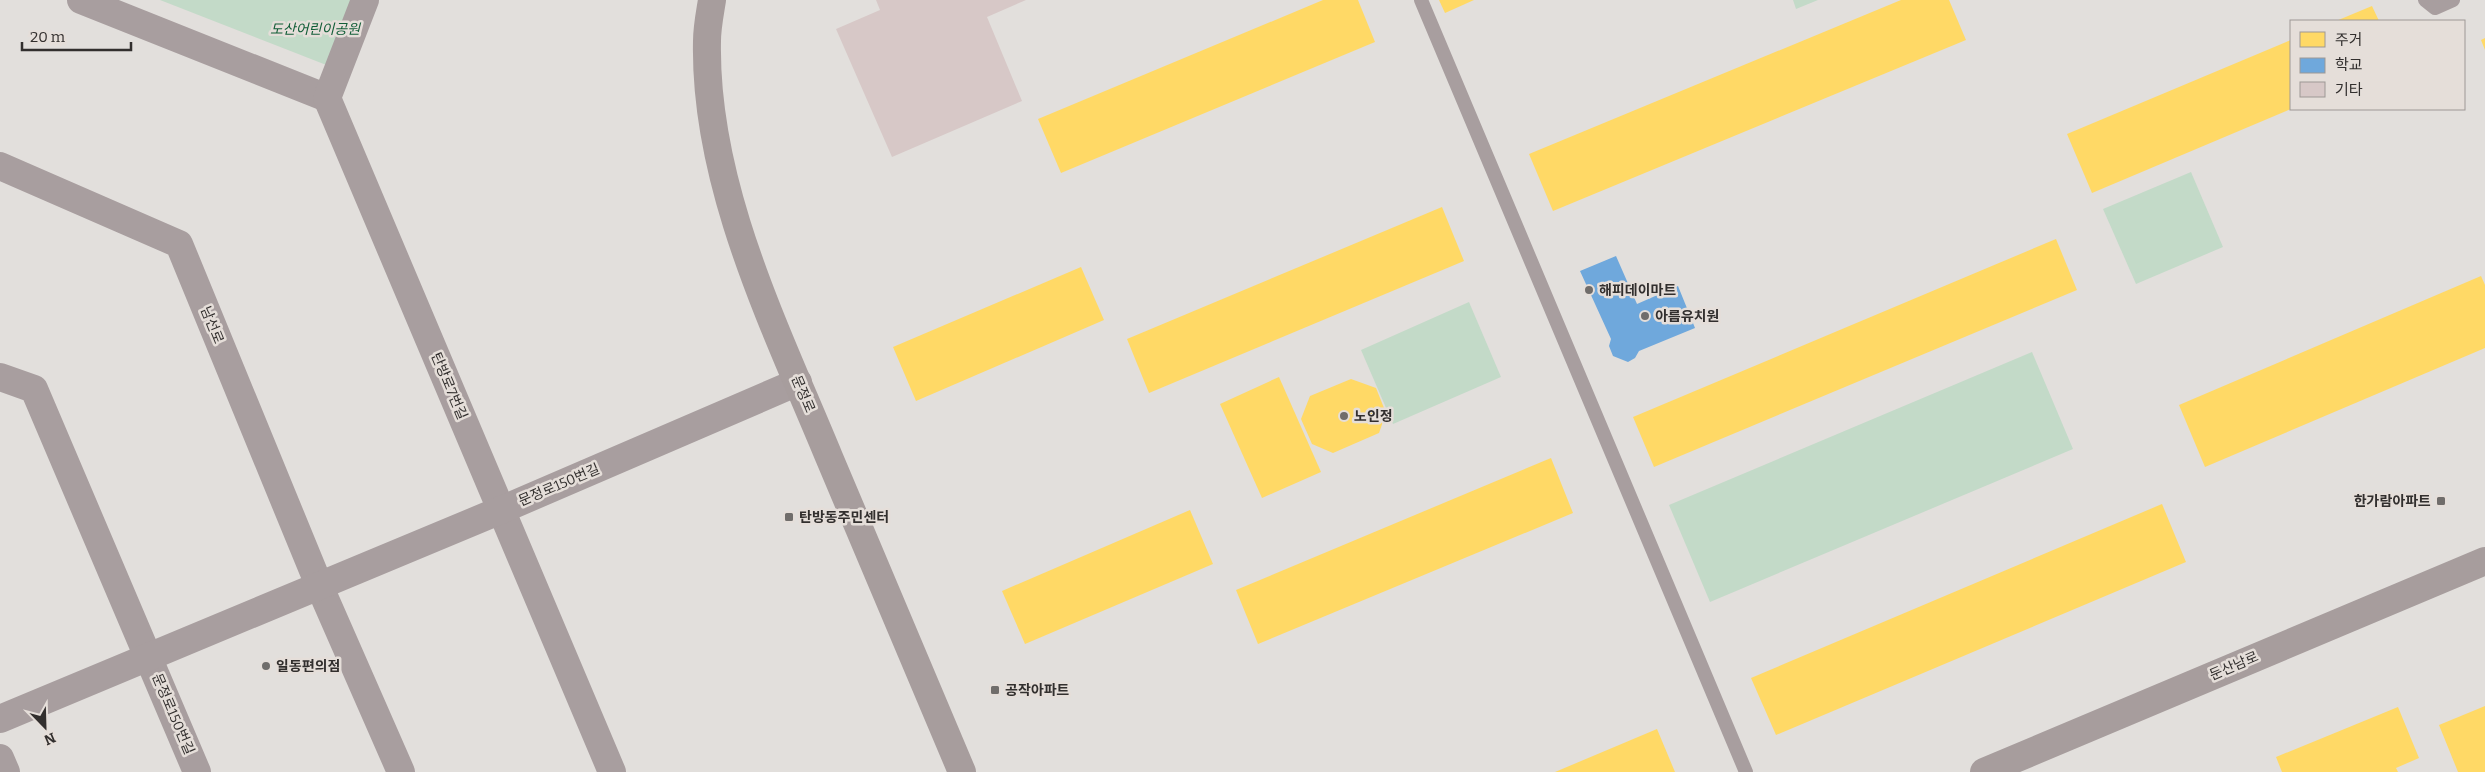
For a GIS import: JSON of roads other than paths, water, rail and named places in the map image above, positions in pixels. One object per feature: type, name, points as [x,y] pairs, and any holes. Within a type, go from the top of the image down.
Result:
[{"type":"main road","name":"문정로","points":[[712,0],[707,39],[708,78],[720,165],[732,213],[798,382],[962,772]]},
{"type":"main road","name":"둔산남로","points":[[1984,772],[2485,561]]},
{"type":"street","points":[[81,0],[115,6],[327,98],[365,0]]},
{"type":"street","name":"탄방로7번길","points":[[327,98],[612,772]]},
{"type":"street","name":"남선로","points":[[0,166],[179,244],[320,586]]},
{"type":"street","points":[[0,377],[34,390],[148,657]]},
{"type":"street","name":"문정로150번길","points":[[0,719],[501,510],[798,382]]},
{"type":"street","points":[[320,586],[401,772]]},
{"type":"street","name":"문정로150번길","points":[[148,657],[197,772]]},
{"type":"street","points":[[0,758],[6,772]]},
{"type":"lane","points":[[1421,0],[1746,772]]},
{"type":"lane","points":[[2425,0],[2435,8],[2453,0]]},
{"type":"place","name":"해피데이마트","points":[[1589,290]]},
{"type":"place","name":"아름유치원","points":[[1645,316]]},
{"type":"place","name":"노인정","points":[[1344,416]]},
{"type":"place","name":"한가람아파트","points":[[2441,501]]},
{"type":"place","name":"탄방동주민센터","points":[[789,517]]},
{"type":"place","name":"일동편의점","points":[[266,666]]},
{"type":"place","name":"공작아파트","points":[[995,690]]},
{"type":"park label","name":"도산어린이공원","points":[[315,29]]}]
